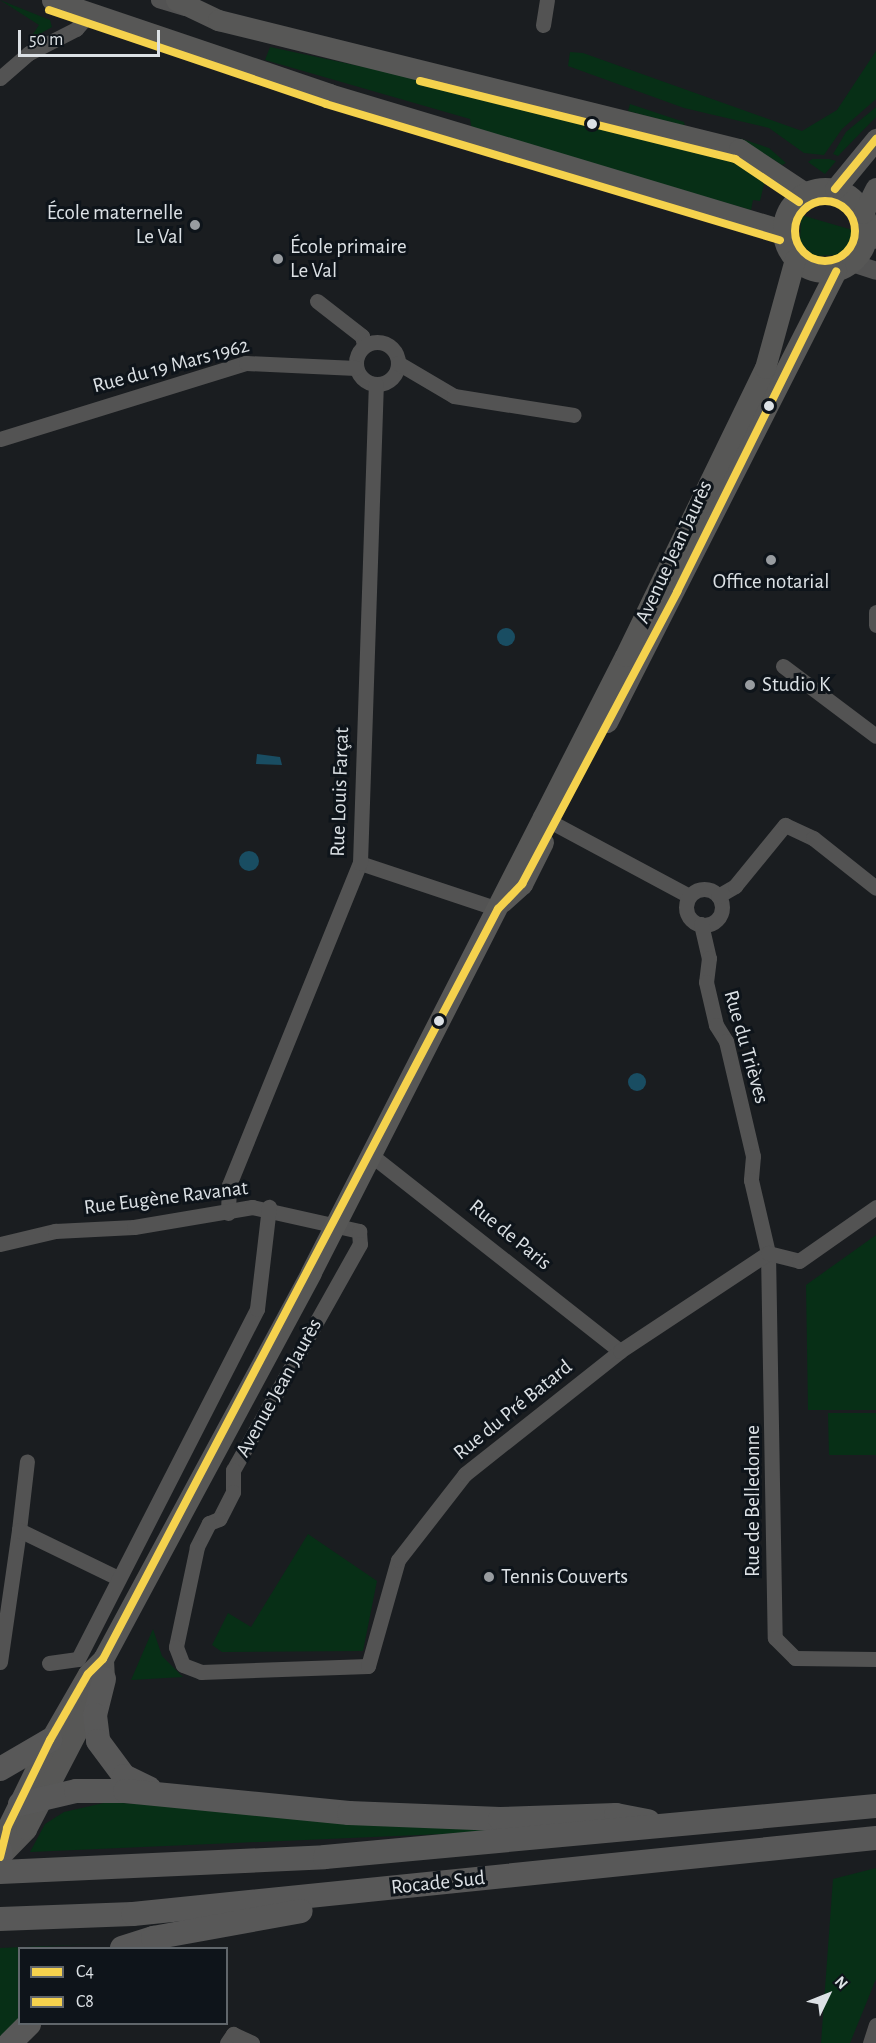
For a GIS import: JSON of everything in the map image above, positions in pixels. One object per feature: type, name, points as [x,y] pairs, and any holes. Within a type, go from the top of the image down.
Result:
[{"type":"highway","points":[[103,1669],[95,1715],[98,1741],[124,1776],[163,1793]]},
{"type":"highway","points":[[0,1769],[59,1743]]},
{"type":"highway","points":[[31,1801],[76,1791],[163,1793],[349,1813],[500,1819],[616,1815],[671,1826]]},
{"type":"highway","name":"Rocade Sud","points":[[0,1859],[325,1857],[876,1806]]},
{"type":"highway","name":"Rocade Sud","points":[[0,1920],[493,1877],[876,1838]]},
{"type":"highway","points":[[125,1947],[153,1938],[493,1877]]},
{"type":"highway","points":[[10,2043],[28,2025]]},
{"type":"main road","points":[[52,0],[329,94],[783,230]]},
{"type":"main road","points":[[176,0],[218,20],[739,149],[805,193]]},
{"type":"main road","points":[[876,139],[836,189],[805,193],[789,208],[783,230],[795,259],[814,271],[844,267],[869,228],[876,188]]},
{"type":"main road","points":[[836,189],[869,228]]},
{"type":"main road","name":"Avenue Jean Jaurès","points":[[547,819],[765,368],[795,259]]},
{"type":"main road","name":"Avenue Jean Jaurès","points":[[0,1859],[26,1829],[31,1801],[88,1674],[103,1669],[500,905],[677,592],[844,267]]},
{"type":"street","points":[[158,0],[218,20]]},
{"type":"street","points":[[543,25],[547,0]]},
{"type":"street","points":[[0,78],[29,52],[76,29],[89,14]]},
{"type":"street","points":[[844,267],[876,271]]},
{"type":"street","points":[[317,302],[362,336],[364,345],[356,368],[363,379],[376,384],[394,376],[398,363],[394,350],[384,342],[364,345]]},
{"type":"street","name":"Rue du 19 Mars 1962","points":[[0,439],[246,363],[356,368]]},
{"type":"street","points":[[398,363],[454,396],[574,416]]},
{"type":"street","name":"Rue Louis Farçat","points":[[228,1213],[229,1185],[360,863],[376,384]]},
{"type":"street","points":[[876,612],[876,625]]},
{"type":"street","points":[[783,666],[876,736]]},
{"type":"street","points":[[547,819],[689,896],[704,889],[718,896]]},
{"type":"street","points":[[718,896],[735,886],[785,825],[813,838],[876,888]]},
{"type":"street","points":[[360,863],[500,905]]},
{"type":"street","name":"Rue du Trièves","points":[[689,896],[687,914],[701,924],[709,958],[706,982],[716,1025],[726,1041],[753,1156],[751,1180],[768,1253]]},
{"type":"street","points":[[701,924],[719,917],[718,896]]},
{"type":"street","name":"Rue de Paris","points":[[371,1155],[620,1351]]},
{"type":"street","points":[[49,1663],[78,1659],[257,1309],[269,1207]]},
{"type":"street","name":"Rue Eugène Ravanat","points":[[0,1244],[55,1231],[134,1227],[269,1207],[310,1222],[336,1223]]},
{"type":"street","points":[[768,1253],[799,1261],[876,1207]]},
{"type":"street","name":"Avenue Jean Jaurès","points":[[336,1223],[358,1231],[360,1244],[233,1470],[233,1492],[219,1519],[209,1523],[197,1547],[176,1647],[183,1665],[201,1672],[368,1666]]},
{"type":"street","name":"Rue du Pré Batard","points":[[368,1666],[398,1560],[465,1474],[620,1351],[768,1253]]},
{"type":"street","name":"Rue de Belledonne","points":[[768,1253],[775,1638],[795,1658],[876,1659]]},
{"type":"street","points":[[0,1662],[27,1461]]},
{"type":"street","points":[[19,1530],[118,1578]]},
{"type":"street","points":[[870,2043],[876,2025]]},
{"type":"street","points":[[227,2043],[233,2034],[252,2043]]},
{"type":"green space","points":[[0,0],[50,20],[52,27],[29,40],[39,25]]},
{"type":"green space","points":[[270,47],[425,80],[738,162],[766,176],[760,201],[753,200],[751,210],[472,130],[470,119],[265,60]]},
{"type":"green space","points":[[876,51],[876,99],[842,129],[824,155],[804,153],[769,128],[684,108],[568,66],[570,52],[583,53],[802,131],[837,110]]},
{"type":"green space","points":[[630,104],[684,122],[685,126],[628,111]]},
{"type":"green space","points":[[876,107],[876,117],[838,156],[833,154],[846,132]]},
{"type":"green space","points":[[739,138],[769,148],[786,163],[782,165]]},
{"type":"green space","points":[[812,159],[836,161],[825,174],[808,162]]},
{"type":"green space","points":[[801,215],[856,231],[854,241],[841,255],[814,256],[800,243]]},
{"type":"green space","points":[[876,1235],[876,1410],[808,1410],[806,1285]]},
{"type":"green space","points":[[828,1413],[876,1413],[876,1455],[829,1455]]},
{"type":"green space","points":[[308,1534],[377,1581],[363,1651],[222,1652],[212,1645],[228,1613],[251,1627]]},
{"type":"green space","points":[[153,1629],[162,1656],[183,1677],[131,1680]]},
{"type":"green space","points":[[108,1802],[487,1828],[487,1832],[30,1852],[45,1824],[64,1812]]},
{"type":"green space","points":[[876,1868],[876,1979],[850,2043],[821,2043],[833,1879]]},
{"type":"green space","points":[[18,1947],[19,2025],[0,2043],[0,1948]]},
{"type":"water","points":[[506,628],[512,631],[515,637],[512,643],[506,646],[500,643],[497,637],[500,631]]},
{"type":"water","points":[[257,754],[280,757],[282,765],[256,764]]},
{"type":"water","points":[[249,851],[256,854],[259,861],[256,868],[249,871],[242,868],[239,861],[242,854]]},
{"type":"water","points":[[637,1073],[643,1076],[646,1082],[643,1088],[637,1091],[631,1088],[628,1082],[631,1076]]},
{"type":"transit line","name":"C8","points":[[49,10],[326,104],[780,240]]},
{"type":"transit line","name":"C8","points":[[420,81],[735,159],[799,202]]},
{"type":"transit line","name":"C4","points":[[835,189],[876,139]]},
{"type":"transit line","name":"C8","points":[[825,201],[842,206],[850,214],[855,231],[850,248],[842,256],[825,261],[808,256],[800,248],[795,231],[800,214],[808,206],[825,201]]},
{"type":"transit line","name":"C4","points":[[0,1857],[7,1828],[50,1740],[88,1674],[103,1659],[498,909],[522,884],[677,592],[836,271]]},
{"type":"place","name":"École maternelle Le Val","points":[[195,225]]},
{"type":"place","name":"École primaire Le Val","points":[[278,259]]},
{"type":"place","name":"Office notarial","points":[[771,560]]},
{"type":"place","name":"Studio K","points":[[750,685]]},
{"type":"place","name":"Tennis Couverts","points":[[489,1577]]}]
